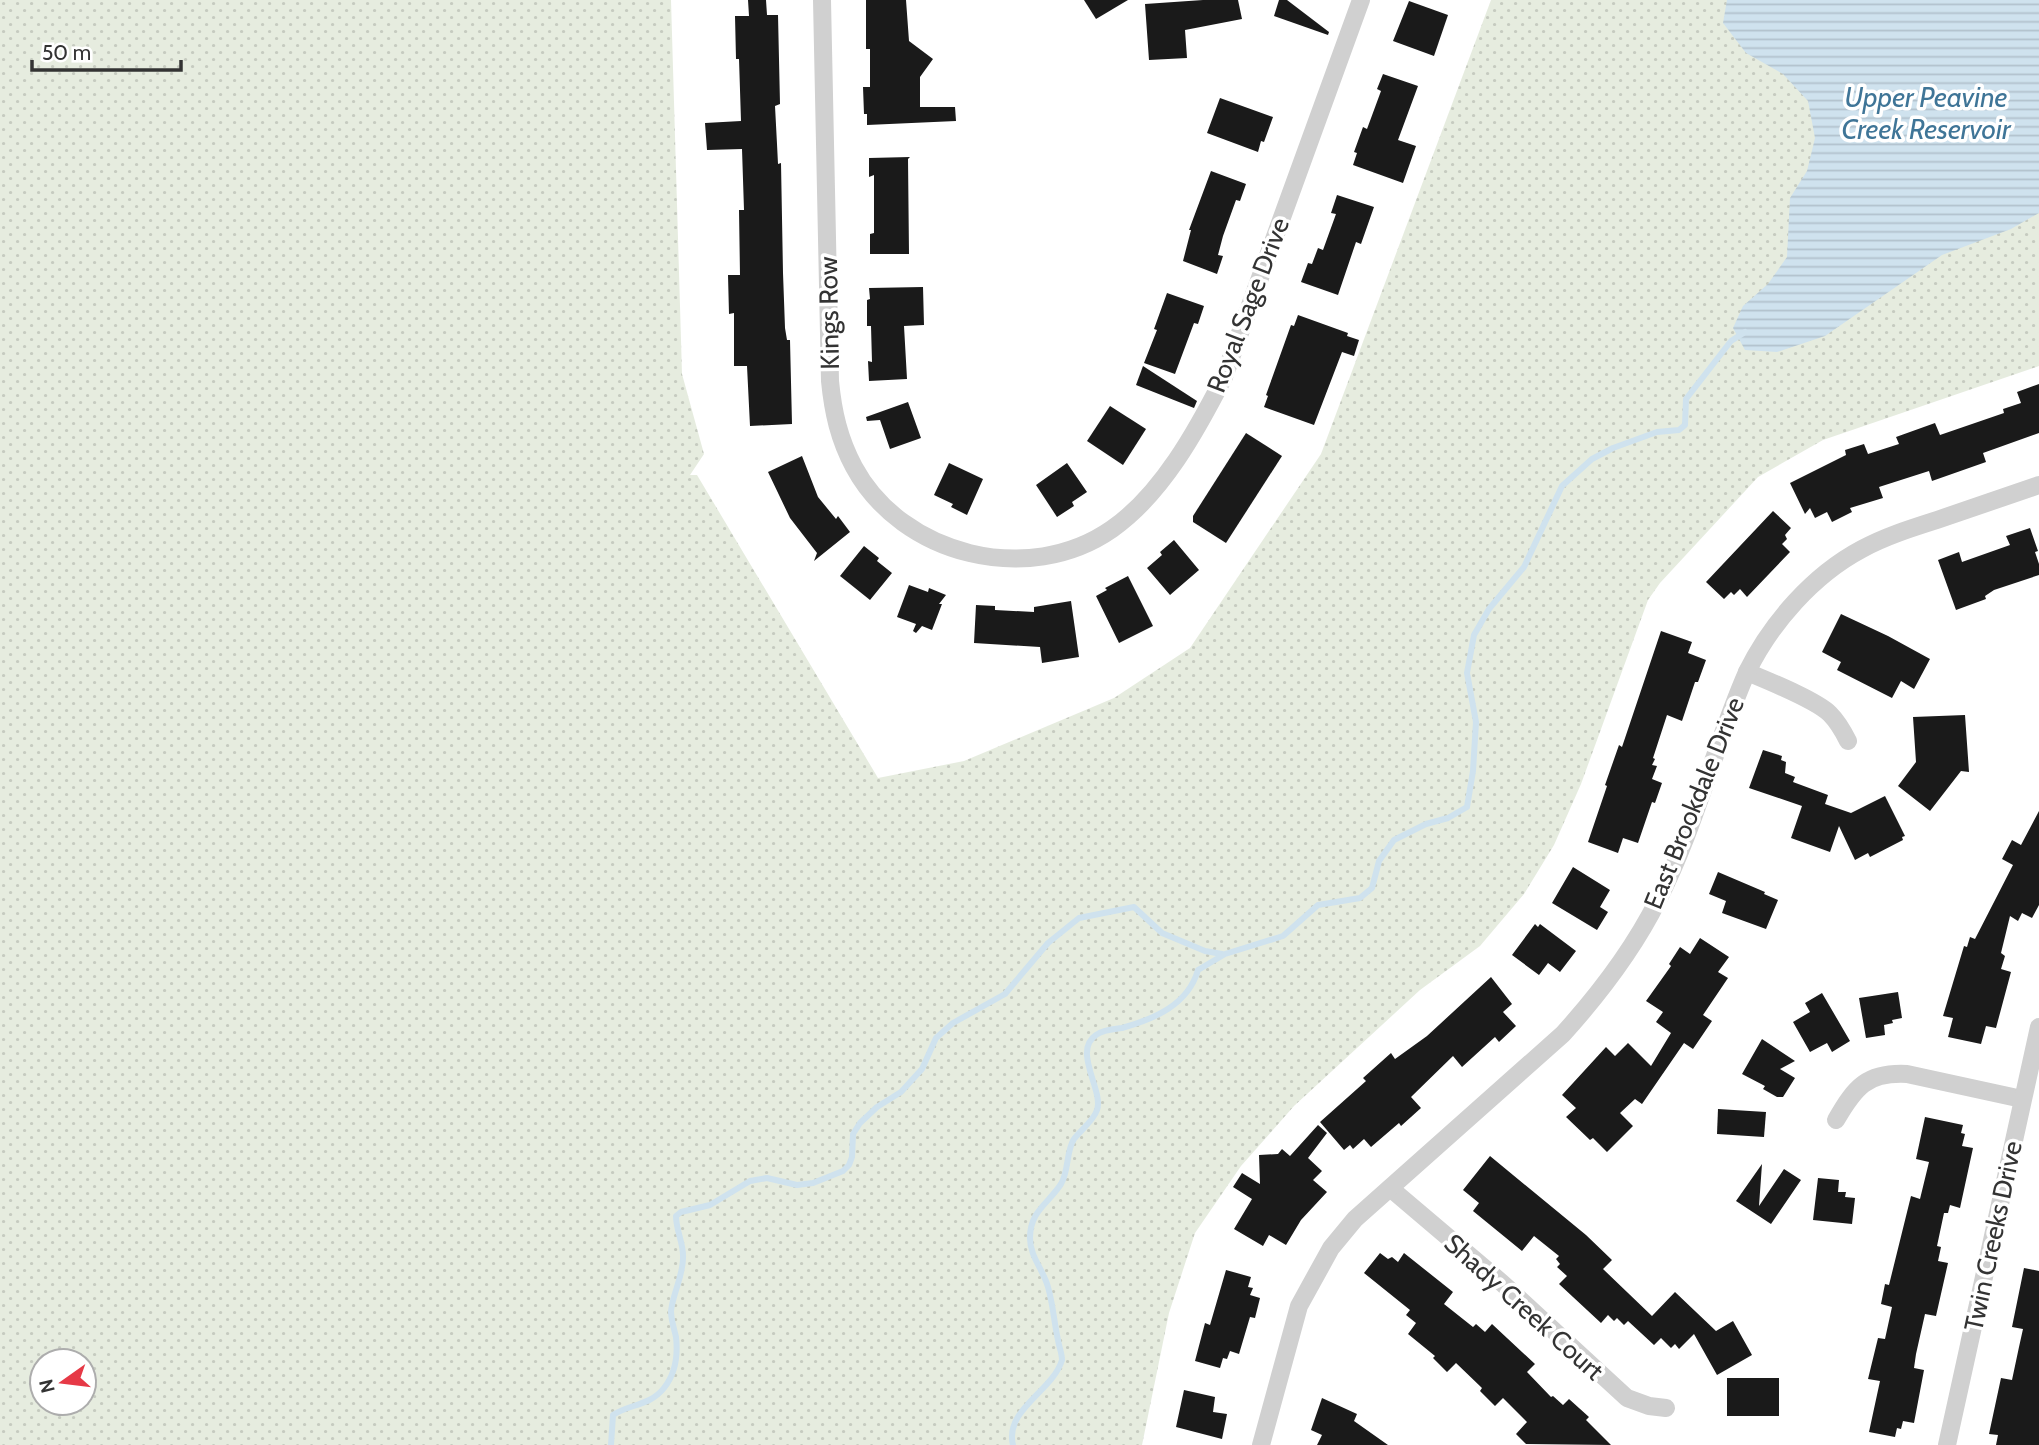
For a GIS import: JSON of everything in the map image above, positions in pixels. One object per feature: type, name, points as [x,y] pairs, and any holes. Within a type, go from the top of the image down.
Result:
[{"type":"street","name":"Kings Row","points":[[822,0],[830,381],[833,410],[841,439],[855,469],[874,495],[894,515],[917,532],[945,546],[975,555]]},
{"type":"street","name":"Royal Sage Drive","points":[[975,555],[1025,559],[1057,554],[1083,545],[1109,531],[1133,513],[1156,489],[1209,407],[1224,377],[1361,0]]},
{"type":"street","name":"East Brookdale Drive","points":[[1261,1445],[1299,1306],[1331,1248],[1355,1219],[1563,1034],[1616,971],[1642,931],[1673,868],[1746,672],[1779,620],[1803,595],[1861,550],[1887,537],[2039,485]]},
{"type":"street","points":[[1746,672],[1828,711],[1841,727],[1847,741]]},
{"type":"street","name":"Twin Creeks Drive","points":[[1947,1445],[2039,1027]]},
{"type":"street","points":[[1836,1120],[1849,1096],[1863,1083],[1892,1074],[1907,1074],[2022,1099]]},
{"type":"street","name":"Shady Creek Court","points":[[1390,1188],[1502,1283],[1627,1398],[1649,1406],[1666,1408]]},
{"type":"shaded area","points":[[0,0],[671,0],[682,374],[704,454],[690,475],[697,475],[878,778],[964,761],[1114,698],[1190,648],[1321,454],[1491,0],[2039,0],[2039,366],[1823,440],[1758,477],[1660,583],[1648,600],[1581,784],[1554,845],[1524,894],[1480,946],[1420,990],[1294,1106],[1241,1166],[1195,1233],[1169,1313],[1142,1445],[0,1445]]},
{"type":"water","name":"Upper Peavine Creek Reservoir","points":[[1727,0],[2039,0],[2039,213],[2011,229],[1942,255],[1825,336],[1777,352],[1745,350],[1733,328],[1743,306],[1768,284],[1787,257],[1790,198],[1807,171],[1815,138],[1808,101],[1783,74],[1746,53],[1723,23]]},
{"type":"building","points":[[748,0],[766,0],[767,15],[778,15],[780,104],[775,106],[778,164],[781,163],[785,328],[787,340],[790,340],[792,424],[750,426],[747,366],[734,366],[734,313],[729,314],[728,275],[740,275],[739,210],[744,210],[742,149],[707,150],[705,123],[741,121],[735,16],[749,16]]},
{"type":"building","points":[[866,0],[906,0],[909,41],[933,59],[920,77],[920,107],[955,107],[956,121],[867,125],[863,87],[870,87],[870,49],[866,49]]},
{"type":"building","points":[[1084,0],[1128,0],[1096,19]]},
{"type":"building","points":[[1238,0],[1242,19],[1185,30],[1187,58],[1149,60],[1145,4]]},
{"type":"building","points":[[1279,0],[1287,0],[1329,32],[1328,35],[1274,16]]},
{"type":"building","points":[[1409,1],[1448,15],[1434,56],[1393,41]]},
{"type":"building","points":[[1383,74],[1418,86],[1398,140],[1416,146],[1403,183],[1353,165],[1357,153],[1354,152],[1363,127],[1367,129],[1381,91],[1377,89]]},
{"type":"building","points":[[1220,98],[1273,117],[1258,152],[1207,133]]},
{"type":"building","points":[[910,157],[909,254],[870,254],[870,234],[874,233],[874,175],[869,177],[869,158]]},
{"type":"building","points":[[1211,171],[1246,184],[1240,201],[1236,200],[1223,236],[1218,255],[1223,256],[1217,274],[1183,261],[1189,230]]},
{"type":"building","points":[[1337,195],[1374,207],[1361,244],[1356,242],[1338,295],[1301,282],[1308,263],[1312,264],[1318,248],[1323,250],[1336,214],[1331,213]]},
{"type":"building","points":[[923,287],[924,325],[904,326],[907,379],[869,381],[868,361],[872,362],[871,326],[867,326],[869,288]]},
{"type":"building","points":[[1167,293],[1204,306],[1198,324],[1194,323],[1175,374],[1144,363]]},
{"type":"building","points":[[1298,315],[1348,333],[1347,336],[1359,340],[1354,356],[1342,352],[1314,425],[1264,407],[1291,325],[1294,326]]},
{"type":"building","points":[[1143,366],[1197,401],[1194,408],[1136,385]]},
{"type":"building","points":[[2039,384],[2039,433],[1983,453],[1986,462],[1932,481],[1929,471],[1879,487],[1883,498],[1850,508],[1852,512],[1832,522],[1827,512],[1815,518],[1810,508],[1805,514],[1790,483],[1846,455],[1845,450],[1864,444],[1868,454],[1899,444],[1896,437],[1935,423],[1940,435],[2004,413],[2003,409],[2021,403],[2017,392]]},
{"type":"building","points":[[908,402],[921,438],[890,449],[880,420],[867,421],[866,417]]},
{"type":"building","points":[[1110,406],[1146,429],[1123,465],[1087,441]]},
{"type":"building","points":[[1246,433],[1282,456],[1226,543],[1193,522],[1193,516]]},
{"type":"building","points":[[802,456],[818,497],[850,532],[814,561],[817,553],[790,518],[768,472]]},
{"type":"building","points":[[949,463],[983,479],[967,515],[951,507],[953,504],[934,495]]},
{"type":"building","points":[[1067,463],[1087,492],[1072,502],[1074,506],[1057,517],[1036,485]]},
{"type":"building","points":[[1773,511],[1791,528],[1782,544],[1790,552],[1747,597],[1740,589],[1734,595],[1731,592],[1724,599],[1706,582]]},
{"type":"building","points":[[2030,528],[2038,551],[2035,552],[2039,575],[1994,590],[1985,596],[1986,599],[1956,610],[1938,560],[1959,552],[1962,562],[2010,545],[2006,536]]},
{"type":"building","points":[[1174,540],[1199,570],[1170,595],[1147,568]]},
{"type":"building","points":[[864,546],[892,573],[870,600],[840,576]]},
{"type":"building","points":[[1128,576],[1153,626],[1119,643],[1096,596]]},
{"type":"building","points":[[909,585],[928,592],[929,588],[946,595],[939,604],[942,604],[932,630],[922,626],[916,633],[913,631],[916,624],[897,617]]},
{"type":"building","points":[[1071,601],[1079,657],[1042,663],[1040,647],[974,643],[976,605],[995,606],[995,610],[1034,612],[1034,607]]},
{"type":"building","points":[[1841,614],[1930,659],[1914,689],[1901,681],[1892,698],[1837,670],[1841,662],[1822,652]]},
{"type":"building","points":[[1661,631],[1692,642],[1688,653],[1706,660],[1698,682],[1695,682],[1682,721],[1667,715],[1652,765],[1657,766],[1652,779],[1662,783],[1655,803],[1652,802],[1638,843],[1623,838],[1618,853],[1588,842],[1607,786],[1605,785],[1619,745],[1622,747]]},
{"type":"building","points":[[1965,715],[1969,772],[1961,771],[1930,811],[1898,786],[1916,762],[1913,717]]},
{"type":"building","points":[[1763,750],[1782,756],[1781,760],[1786,762],[1785,773],[1795,777],[1793,782],[1828,795],[1825,804],[1851,813],[1885,796],[1905,836],[1902,837],[1903,840],[1870,857],[1868,853],[1855,860],[1839,826],[1830,852],[1791,838],[1802,806],[1749,788]]},
{"type":"building","points":[[2039,811],[2039,905],[2032,918],[2022,913],[2018,921],[2010,916],[2001,953],[2005,956],[2001,969],[2011,972],[1996,1028],[1986,1026],[1981,1044],[1948,1037],[1953,1018],[1943,1016],[1964,946],[1967,947],[1970,937],[1975,939],[2013,865],[2002,859],[2012,840],[2021,845]]},
{"type":"building","points":[[1573,867],[1610,890],[1600,907],[1608,912],[1597,930],[1552,903]]},
{"type":"building","points":[[1718,872],[1778,900],[1766,929],[1722,913],[1726,901],[1709,894]]},
{"type":"building","points":[[1535,924],[1538,927],[1540,924],[1576,951],[1560,972],[1548,963],[1539,975],[1512,955]]},
{"type":"building","points":[[1700,938],[1729,957],[1718,972],[1728,978],[1703,1015],[1712,1021],[1693,1049],[1684,1043],[1642,1104],[1635,1099],[1620,1113],[1633,1126],[1607,1152],[1566,1117],[1576,1108],[1562,1095],[1606,1047],[1615,1056],[1628,1043],[1651,1066],[1671,1033],[1656,1022],[1663,1012],[1646,1001],[1671,966],[1669,964],[1680,947],[1690,954]]},
{"type":"building","points":[[1491,977],[1512,1004],[1503,1012],[1516,1026],[1499,1042],[1495,1037],[1462,1067],[1453,1056],[1411,1097],[1421,1108],[1401,1126],[1399,1123],[1371,1147],[1364,1139],[1353,1149],[1350,1145],[1344,1150],[1320,1122],[1366,1081],[1363,1078],[1391,1053],[1395,1059],[1427,1036]]},
{"type":"building","points":[[1898,992],[1902,1018],[1884,1025],[1885,1035],[1866,1038],[1859,998]]},
{"type":"building","points":[[1822,993],[1850,1041],[1832,1052],[1827,1043],[1810,1052],[1793,1022],[1810,1012],[1805,1003]]},
{"type":"building","points":[[1762,1039],[1795,1061],[1780,1069],[1795,1078],[1783,1097],[1777,1097],[1763,1089],[1765,1086],[1742,1074]]},
{"type":"building","points":[[1718,1109],[1766,1112],[1764,1137],[1717,1134]]},
{"type":"building","points":[[1925,1117],[1963,1125],[1961,1133],[1965,1134],[1962,1146],[1973,1148],[1960,1208],[1950,1205],[1948,1213],[1944,1213],[1937,1246],[1941,1247],[1938,1261],[1948,1263],[1936,1316],[1925,1314],[1916,1354],[1914,1368],[1924,1370],[1914,1423],[1903,1421],[1901,1429],[1897,1428],[1895,1437],[1869,1432],[1880,1381],[1868,1379],[1878,1338],[1885,1339],[1892,1307],[1881,1304],[1885,1284],[1889,1285],[1911,1196],[1920,1199],[1929,1162],[1916,1159]]},
{"type":"building","points":[[1318,1125],[1327,1133],[1308,1158],[1322,1171],[1313,1180],[1327,1192],[1301,1220],[1286,1245],[1269,1235],[1263,1246],[1234,1229],[1252,1199],[1233,1187],[1242,1173],[1260,1184],[1259,1155],[1278,1154],[1282,1149],[1290,1156]]},
{"type":"building","points":[[1490,1156],[1586,1235],[1612,1260],[1603,1269],[1652,1316],[1675,1292],[1716,1331],[1733,1321],[1752,1355],[1717,1375],[1694,1334],[1679,1349],[1675,1344],[1671,1348],[1661,1338],[1654,1345],[1628,1321],[1624,1325],[1617,1318],[1614,1321],[1608,1315],[1601,1323],[1559,1284],[1567,1276],[1557,1267],[1560,1264],[1556,1259],[1559,1256],[1534,1236],[1522,1251],[1473,1211],[1479,1203],[1463,1190]]},
{"type":"building","points":[[1762,1164],[1759,1206],[1784,1169],[1801,1180],[1771,1224],[1736,1201]]},
{"type":"building","points":[[1818,1178],[1839,1180],[1838,1192],[1846,1192],[1845,1197],[1855,1198],[1852,1224],[1813,1220]]},
{"type":"building","points":[[1380,1253],[1398,1262],[1404,1253],[1453,1292],[1444,1304],[1473,1327],[1476,1324],[1485,1332],[1492,1324],[1535,1364],[1527,1372],[1551,1397],[1563,1405],[1569,1399],[1589,1417],[1586,1420],[1611,1445],[1526,1444],[1516,1434],[1527,1422],[1503,1398],[1495,1406],[1480,1391],[1482,1388],[1456,1363],[1447,1372],[1433,1358],[1435,1356],[1408,1334],[1416,1323],[1406,1315],[1410,1310],[1364,1273]]},
{"type":"building","points":[[2024,1268],[2039,1271],[2039,1445],[1996,1445],[1998,1435],[1989,1434],[2001,1378],[2012,1380],[2023,1329],[2012,1327]]},
{"type":"building","points":[[1226,1270],[1251,1277],[1248,1287],[1253,1288],[1250,1295],[1260,1298],[1255,1318],[1250,1317],[1239,1354],[1230,1351],[1227,1359],[1223,1358],[1220,1368],[1195,1361],[1205,1323],[1210,1325]]},
{"type":"building","points":[[1727,1378],[1779,1378],[1779,1416],[1727,1416]]},
{"type":"building","points":[[1184,1390],[1215,1397],[1213,1412],[1227,1414],[1222,1439],[1176,1427]]},
{"type":"building","points":[[1322,1398],[1357,1414],[1354,1421],[1388,1445],[1317,1445],[1322,1435],[1311,1430]]},
{"type":"waterway","points":[[1013,1445],[1012,1433],[1016,1421],[1057,1371],[1062,1360],[1050,1293],[1032,1251],[1030,1238],[1036,1214],[1064,1179],[1074,1139],[1097,1110],[1098,1102],[1088,1061],[1089,1042],[1101,1032],[1134,1024],[1168,1009],[1186,993],[1198,970],[1225,954],[1283,936],[1318,905],[1360,898],[1372,888],[1379,861],[1394,840],[1426,824],[1448,818],[1467,807],[1473,771],[1476,722],[1467,673],[1474,635],[1489,609],[1524,567],[1562,486],[1592,459],[1613,448],[1657,432],[1679,430],[1685,425],[1686,399],[1731,341],[1745,332]]},
{"type":"waterway","points":[[611,1445],[613,1415],[646,1402],[658,1394],[674,1370],[677,1344],[671,1311],[683,1258],[676,1216],[681,1212],[710,1205],[750,1181],[767,1178],[797,1185],[813,1183],[843,1171],[852,1157],[853,1134],[860,1123],[877,1107],[901,1092],[922,1069],[936,1038],[953,1023],[1005,994],[1048,943],[1079,918],[1134,907],[1162,933],[1205,951],[1222,954]]}]
